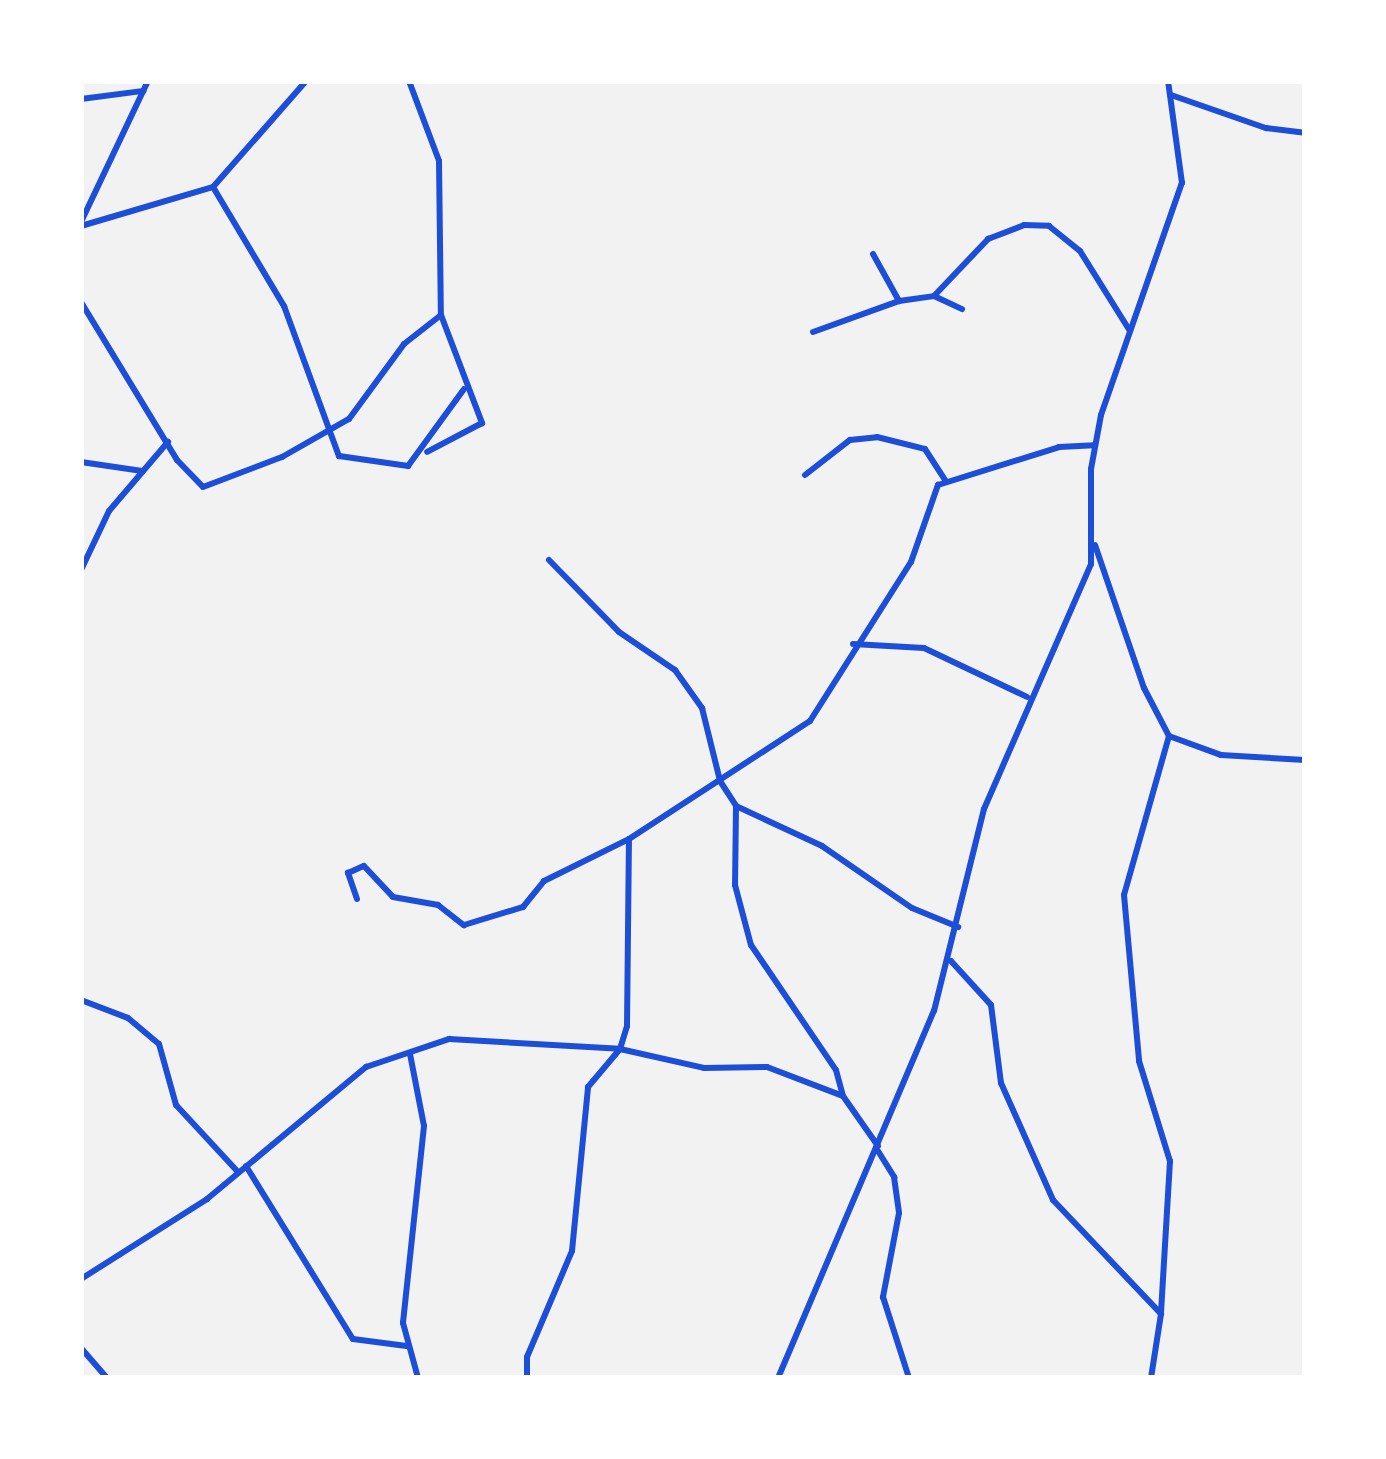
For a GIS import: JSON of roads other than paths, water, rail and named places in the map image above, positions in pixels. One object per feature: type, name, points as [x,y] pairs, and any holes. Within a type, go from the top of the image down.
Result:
[{"type":"street","points":[[81,224],[148,81]]},
{"type":"street","points":[[81,224],[213,187],[305,81]]},
{"type":"street","points":[[213,187],[284,306],[316,408],[332,430],[334,452],[352,461],[402,468],[481,426],[464,388],[459,346],[442,315],[439,161],[410,81]]},
{"type":"street","points":[[778,1378],[878,1149],[951,961],[984,809],[1028,697],[1075,610],[1094,541],[1094,445],[1182,183],[1168,81]]},
{"type":"street","points":[[81,99],[144,92]]},
{"type":"street","points":[[1171,94],[1266,128],[1305,133]]},
{"type":"street","points":[[934,296],[988,239],[1042,225],[1072,241],[1130,331]]},
{"type":"street","points":[[873,254],[899,301]]},
{"type":"street","points":[[813,332],[899,301],[934,296],[962,309]]},
{"type":"street","points":[[81,302],[168,442],[203,487],[332,430],[368,401],[404,344],[442,315]]},
{"type":"street","points":[[425,453],[464,388]]},
{"type":"street","points":[[805,475],[850,440],[877,437],[926,449],[945,479]]},
{"type":"street","points":[[81,570],[109,512],[168,442]]},
{"type":"street","points":[[357,899],[348,873],[368,867],[393,897],[438,905],[466,925],[523,907],[544,880],[628,839],[810,721],[853,644],[911,562],[929,497],[945,479],[1069,444],[1094,445]]},
{"type":"street","points":[[81,462],[142,471]]},
{"type":"street","points":[[1094,541],[1144,688],[1169,736],[1124,895],[1139,1060],[1171,1169],[1161,1314],[1151,1378]]},
{"type":"street","points":[[549,560],[619,632],[675,670],[702,708],[720,781],[736,806],[822,846],[919,912],[958,927]]},
{"type":"street","points":[[853,644],[924,648],[1028,697]]},
{"type":"street","points":[[1169,736],[1221,754],[1305,760]]},
{"type":"street","points":[[736,806],[735,885],[751,945],[836,1070],[843,1096],[878,1149],[899,1202],[883,1297],[909,1378]]},
{"type":"street","points":[[527,1378],[527,1357],[572,1251],[588,1087],[620,1049],[627,1026],[628,839]]},
{"type":"street","points":[[951,961],[991,1005],[1001,1083],[1053,1200],[1161,1314]]},
{"type":"street","points":[[81,1000],[128,1018],[158,1042],[176,1105],[238,1172]]},
{"type":"street","points":[[81,1279],[238,1172],[356,1074],[467,1038],[620,1049],[693,1067],[767,1067],[843,1096]]},
{"type":"street","points":[[410,1054],[424,1118],[406,1346],[418,1378]]},
{"type":"street","points":[[246,1166],[352,1340],[406,1346]]},
{"type":"street","points":[[81,1348],[107,1378]]}]
